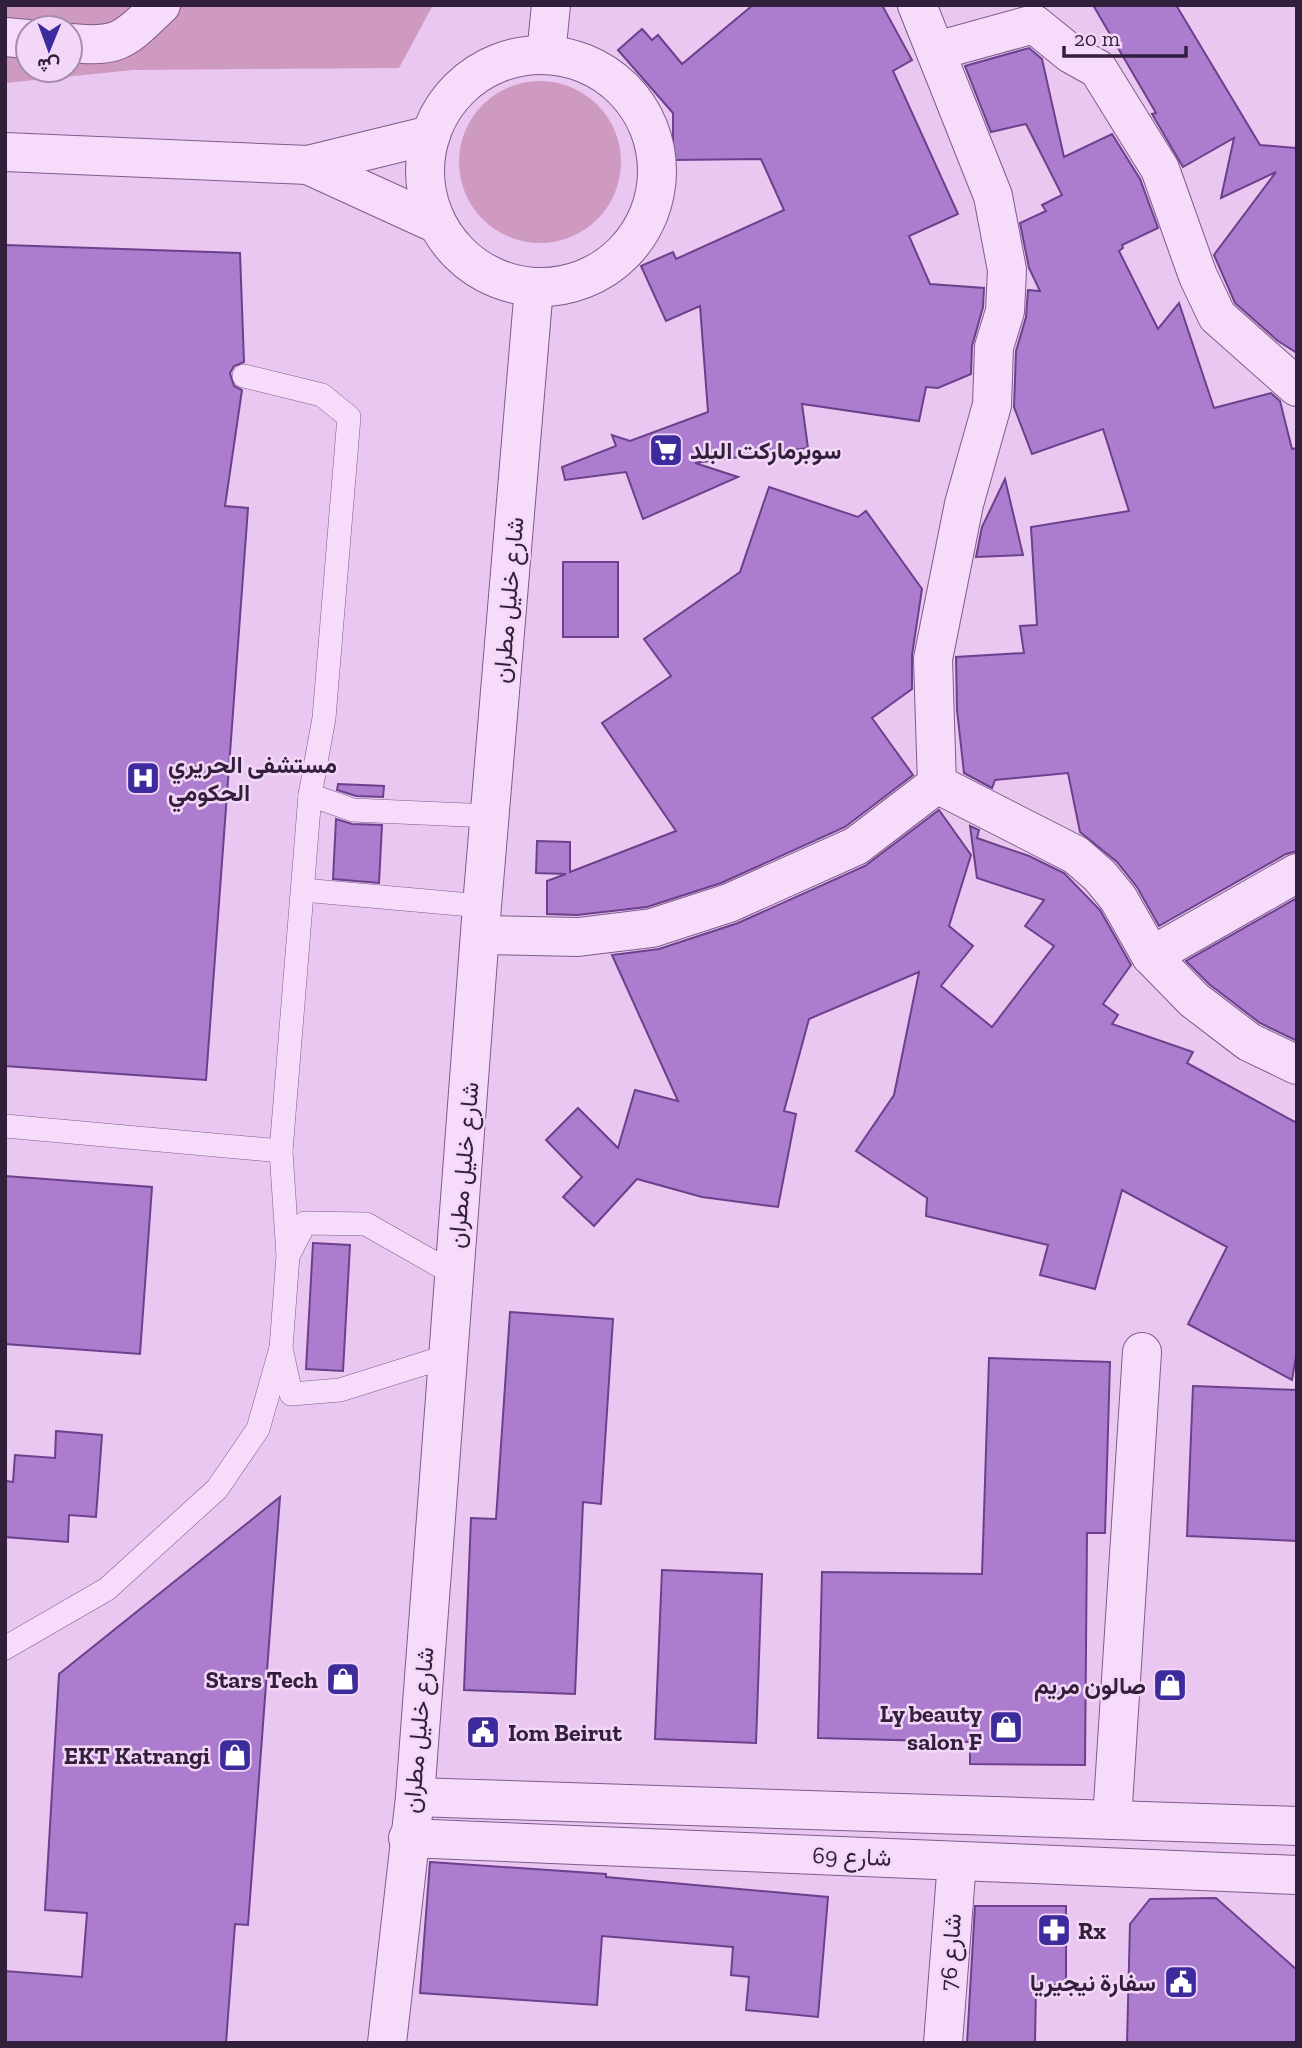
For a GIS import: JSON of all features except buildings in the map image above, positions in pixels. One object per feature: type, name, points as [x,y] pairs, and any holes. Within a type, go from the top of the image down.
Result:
[{"type":"street","points":[[84,45],[97,46],[121,42],[161,5]]},
{"type":"street","points":[[546,55],[551,5]]},
{"type":"street","points":[[917,5],[993,196],[1007,270],[1005,311],[994,347],[992,405],[964,504],[933,659],[937,785]]},
{"type":"street","points":[[936,51],[1047,15],[1071,54],[1098,69],[1160,169],[1198,276],[1217,316],[1297,387]]},
{"type":"street","points":[[546,55],[585,64],[620,85],[645,118],[657,157],[656,184],[655,198],[639,235],[611,265],[575,283],[534,287],[495,278],[461,256],[438,224],[427,195],[425,165],[431,135],[444,108],[463,85],[488,68],[516,58],[546,55]]},
{"type":"street","points":[[5,152],[308,165],[431,135]]},
{"type":"street","points":[[308,165],[438,224]]},
{"type":"street","name":"شارع خليل مطران","points":[[387,2043],[408,1838],[415,1797],[490,816],[534,287]]},
{"type":"street","points":[[482,920],[578,937],[652,928],[729,903],[856,846],[937,785]]},
{"type":"street","points":[[937,785],[1076,855],[1100,876],[1118,898],[1151,956],[1194,1000],[1249,1042],[1297,1065]]},
{"type":"street","points":[[1151,956],[1297,873]]},
{"type":"street","points":[[1112,1820],[1142,1352]]},
{"type":"street","name":"شارع 69","points":[[415,1797],[1285,1826]]},
{"type":"street","points":[[1283,1875],[1285,1826]]},
{"type":"street","name":"شارع 69","points":[[408,1838],[1283,1875]]},
{"type":"street","name":"شارع 76","points":[[943,2043],[957,1861]]},
{"type":"lane","points":[[5,1648],[107,1589],[217,1489],[258,1429],[281,1348],[288,1256],[281,1151],[310,795],[324,719],[349,416],[322,395],[244,376]]},
{"type":"lane","points":[[310,795],[353,810],[490,816]]},
{"type":"lane","points":[[303,890],[482,920]]},
{"type":"lane","points":[[5,1126],[281,1151]]},
{"type":"lane","points":[[288,1256],[305,1223],[366,1224],[454,1274]]},
{"type":"lane","points":[[281,1348],[291,1394],[340,1390],[448,1356]]},
{"type":"shaded area","points":[[5,5],[433,5],[399,68],[133,70],[84,75],[84,14],[14,14],[14,82],[5,83]]},
{"type":"shaded area","points":[[540,81],[571,87],[585,94],[597,105],[608,117],[615,131],[621,162],[615,193],[608,207],[597,219],[585,230],[571,237],[540,243],[509,237],[495,230],[483,219],[472,207],[465,193],[459,162],[465,131],[472,117],[483,105],[495,94],[509,87]]},
{"type":"place","name":"سوبرماركت البلد","points":[[666,450]]},
{"type":"place","name":"مستشفى الحريري الحكومي","points":[[143,778]]},
{"type":"place","name":"Stars Tech","points":[[343,1679]]},
{"type":"place","name":"صالون مريم","points":[[1170,1685]]},
{"type":"place","name":"Ly beauty salon F","points":[[1006,1727]]},
{"type":"place","name":"Iom Beirut","points":[[483,1732]]},
{"type":"place","name":"EKT Katrangi","points":[[235,1755]]},
{"type":"place","name":"Rx","points":[[1054,1930]]},
{"type":"place","name":"سفارة نيجيريا","points":[[1181,1982]]}]
